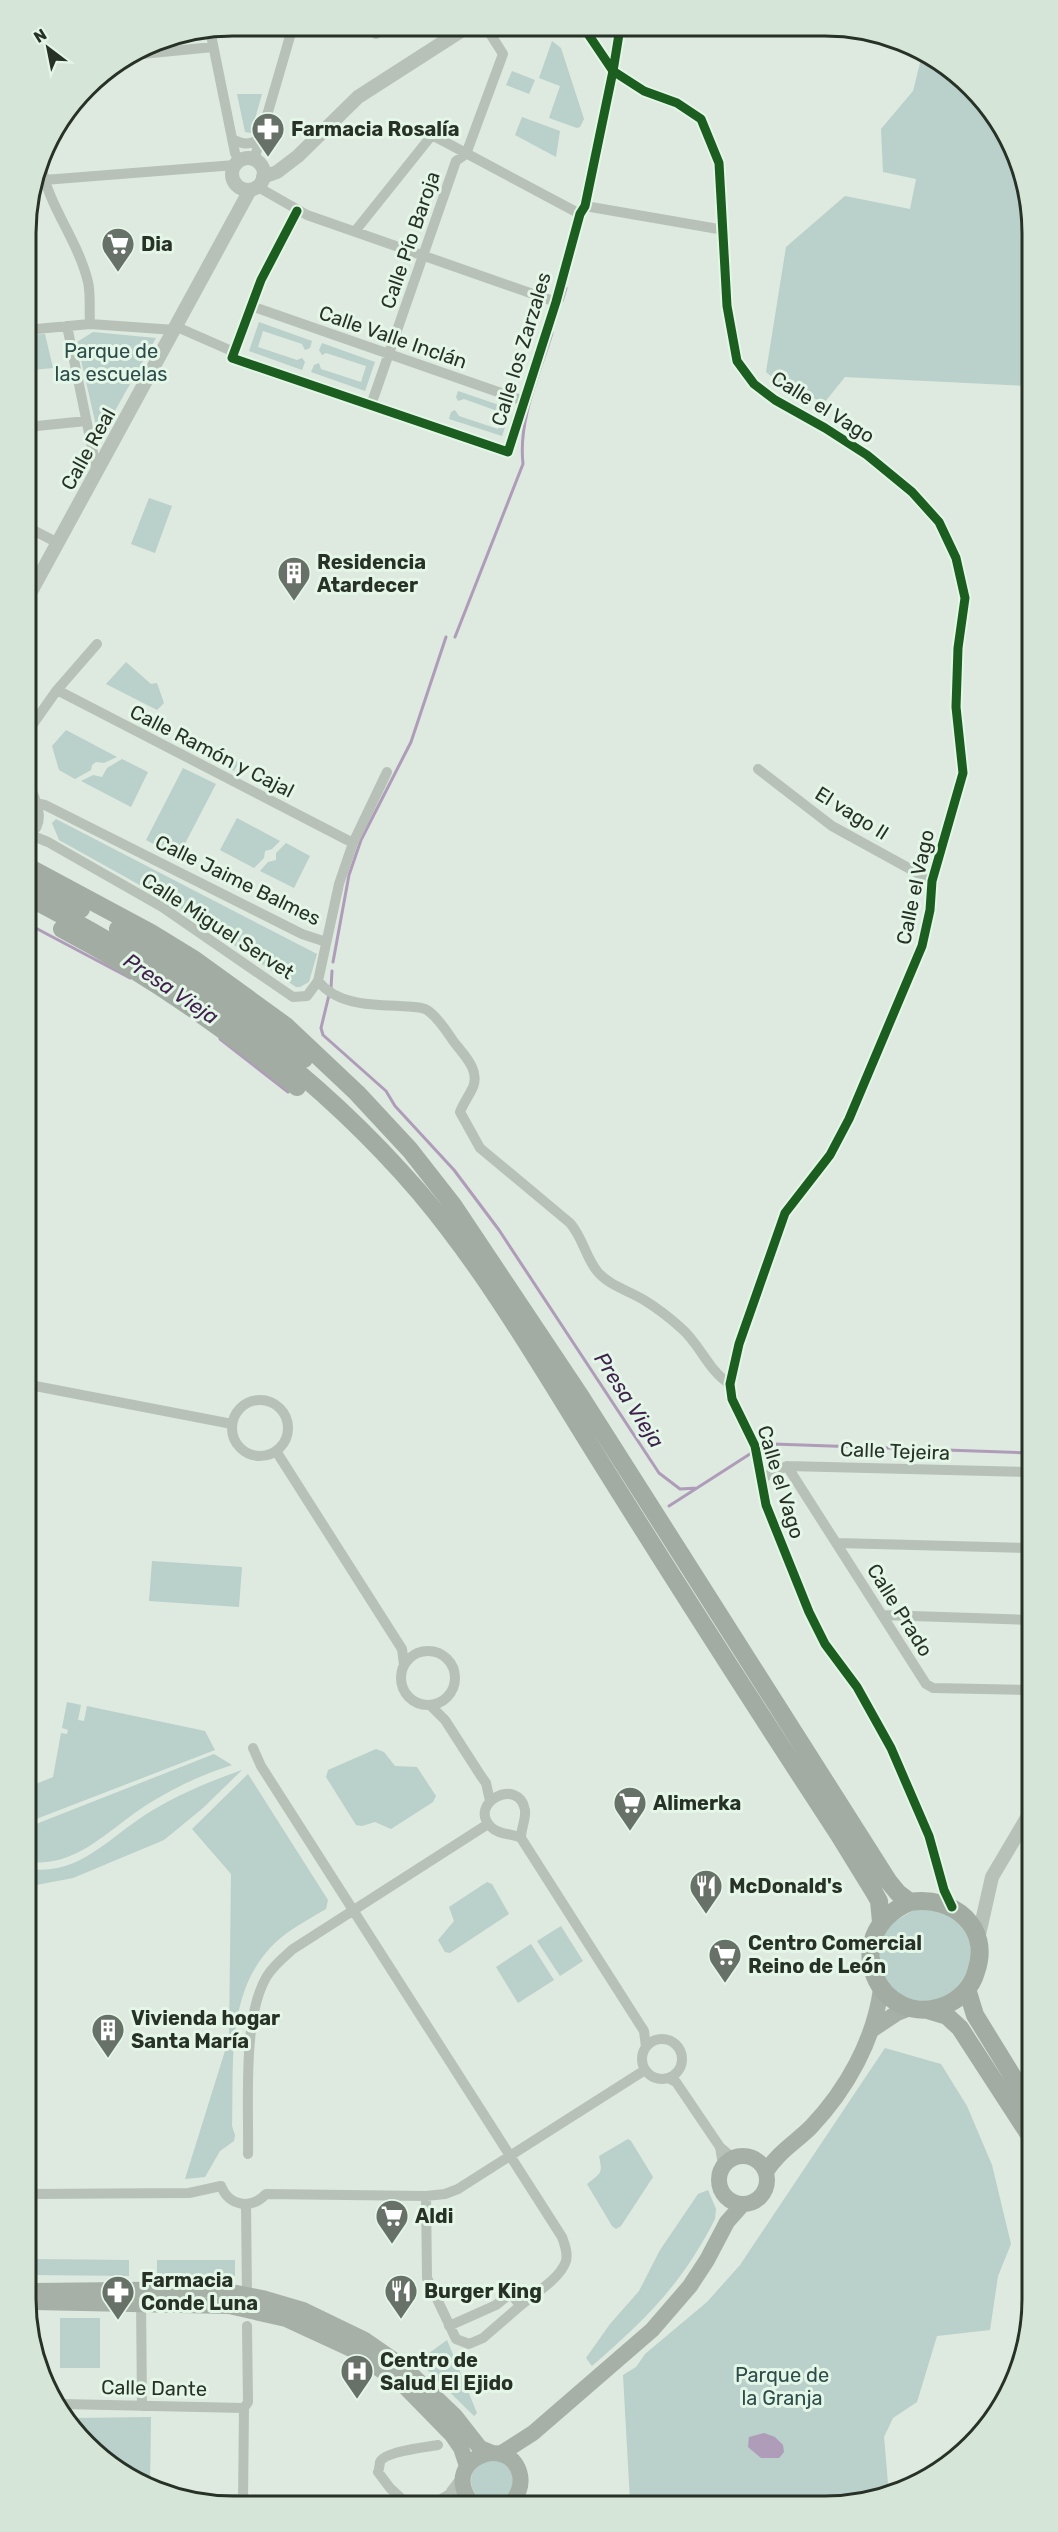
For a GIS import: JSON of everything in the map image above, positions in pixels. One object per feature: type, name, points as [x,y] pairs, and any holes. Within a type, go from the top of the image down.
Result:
[{"type":"highway","points":[[36,871],[151,933],[195,960],[285,1026],[350,1086],[410,1150],[447,1197],[581,1397],[889,1882],[898,1893],[918,1901],[956,1910],[974,1929],[978,1939],[979,1966],[967,1989],[950,2004],[919,2009]]},
{"type":"highway","points":[[36,886],[188,971],[278,1036],[350,1099],[378,1127],[430,1184],[471,1234]]},
{"type":"highway","points":[[36,901],[138,957],[223,1012],[269,1047],[339,1110],[419,1192],[458,1242],[494,1294],[874,1892],[879,1901],[881,1922]]},
{"type":"highway","points":[[36,915],[173,994],[224,1029],[332,1116],[368,1150],[434,1221],[494,1294]]},
{"type":"highway","points":[[918,1901],[896,1908],[881,1922],[874,1934],[870,1952],[872,1971],[881,1989],[894,2001],[947,2016],[960,2028],[1022,2124]]},
{"type":"highway","points":[[967,1989],[975,2015],[1022,2091]]},
{"type":"main road","points":[[762,2166],[779,2155],[810,2128],[842,2087],[873,2029],[881,1989]]},
{"type":"main road","points":[[873,2029],[897,2013],[919,2009]]},
{"type":"main road","points":[[735,2202],[719,2185],[718,2177],[725,2156],[741,2155],[762,2166]]},
{"type":"main road","points":[[735,2202],[757,2200],[763,2194],[766,2187],[762,2166]]},
{"type":"main road","points":[[458,2485],[474,2459],[496,2453],[533,2433],[639,2342],[671,2310],[707,2260],[735,2202]]},
{"type":"main road","points":[[36,2302],[141,2300],[175,2297],[186,2289]]},
{"type":"main road","points":[[36,2291],[216,2289],[303,2310],[365,2340],[417,2378],[455,2416],[480,2448],[508,2458],[518,2470]]},
{"type":"main road","points":[[97,2290],[110,2297],[249,2309],[286,2319],[319,2332],[351,2349],[405,2387],[452,2434],[461,2448],[458,2485]]},
{"type":"main road","points":[[515,2496],[520,2484],[518,2470],[524,2447],[533,2433]]},
{"type":"main road","points":[[458,2485],[463,2487],[468,2496]]},
{"type":"street","points":[[254,160],[290,36]]},
{"type":"street","points":[[237,163],[232,169],[232,180],[240,188],[257,185],[298,156],[358,97],[453,36]]},
{"type":"street","name":"Calle Pío Baroja","points":[[371,405],[456,161],[466,154],[503,54],[492,36]]},
{"type":"street","name":"Calle el Vago","points":[[589,36],[613,71],[645,91],[677,103],[701,119],[719,163],[727,306],[737,361],[754,384],[775,400],[867,455],[912,492],[939,522],[956,558],[965,598],[958,648],[956,707],[963,772],[932,881],[930,910],[922,946],[835,1146],[785,1213],[739,1344],[730,1384],[732,1399],[756,1452],[766,1505],[809,1612],[825,1644],[857,1687],[891,1748],[929,1836],[944,1890],[956,1910]]},
{"type":"street","name":"Calle los Zarzales","points":[[234,352],[232,358],[508,452],[556,302],[582,210],[619,36]]},
{"type":"street","points":[[211,38],[237,163]]},
{"type":"street","points":[[154,53],[213,47]]},
{"type":"street","points":[[356,230],[432,135],[582,210],[724,230]]},
{"type":"street","points":[[232,139],[242,144],[250,144],[260,139]]},
{"type":"street","points":[[254,160],[262,167],[257,185]]},
{"type":"street","points":[[44,179],[254,160]]},
{"type":"street","points":[[43,184],[74,245],[88,282],[90,324]]},
{"type":"street","points":[[257,185],[297,211],[556,302]]},
{"type":"street","name":"Calle Real","points":[[36,583],[257,185]]},
{"type":"street","points":[[36,329],[90,324],[176,328],[234,352],[261,280],[297,211]]},
{"type":"street","name":"Calle Valle Inclán","points":[[250,306],[524,401]]},
{"type":"street","points":[[67,326],[97,472]]},
{"type":"street","points":[[36,426],[86,421]]},
{"type":"street","points":[[36,532],[58,543]]},
{"type":"street","points":[[36,720],[57,690],[97,644]]},
{"type":"street","name":"Calle Ramón y Cajal","points":[[57,690],[352,843]]},
{"type":"street","name":"El vago II","points":[[758,769],[832,826],[932,881]]},
{"type":"street","name":"Calle Jaime Balmes","points":[[36,803],[45,805],[302,934],[326,942],[339,884],[352,843],[387,772]]},
{"type":"street","points":[[36,806],[48,842]]},
{"type":"street","points":[[36,830],[41,820]]},
{"type":"street","name":"Calle Miguel Servet","points":[[36,838],[48,842],[162,907],[293,997],[307,996],[318,981],[331,994],[381,1006],[427,1010],[437,1019],[471,1063],[475,1072],[474,1086],[465,1098],[460,1112],[480,1148],[570,1223],[580,1235],[588,1258],[608,1282],[644,1300],[682,1329],[702,1350],[720,1378],[730,1384]]},
{"type":"street","points":[[318,981],[326,942]]},
{"type":"street","points":[[36,1386],[232,1424]]},
{"type":"street","points":[[266,1401],[282,1411],[288,1428],[282,1445],[276,1451],[261,1456],[244,1452],[234,1439],[232,1424],[235,1415],[249,1403],[266,1401]]},
{"type":"street","points":[[276,1451],[402,1649],[404,1665],[401,1680],[407,1695],[413,1701],[430,1705],[445,1720],[486,1783],[500,1794],[512,1795],[522,1802],[525,1814],[516,1835]]},
{"type":"street","name":"Calle Tejeira","points":[[762,1478],[787,1466],[1022,1472]]},
{"type":"street","name":"Calle Prado","points":[[787,1466],[922,1678],[933,1688],[1022,1690]]},
{"type":"street","points":[[837,1543],[1022,1548]]},
{"type":"street","points":[[882,1615],[1022,1620]]},
{"type":"street","points":[[402,1649],[416,1654],[433,1651],[441,1654],[453,1667],[455,1684],[446,1699],[445,1720]]},
{"type":"street","points":[[404,1665],[416,1654]]},
{"type":"street","points":[[430,1705],[446,1699]]},
{"type":"street","points":[[253,1748],[261,1766],[562,2237],[567,2250],[566,2261],[555,2276],[483,2338],[474,2343],[459,2342],[427,2278],[426,2196]]},
{"type":"street","points":[[486,1783],[490,1801]]},
{"type":"street","points":[[500,1794],[490,1801],[485,1812],[488,1824],[498,1832],[516,1835],[644,2031],[657,2040],[670,2041],[678,2048],[681,2061],[673,2078]]},
{"type":"street","points":[[248,2154],[250,2029],[256,2000],[267,1976],[277,1963],[293,1949],[488,1824]]},
{"type":"street","points":[[978,1939],[989,1888],[996,1870],[1022,1824]]},
{"type":"street","points":[[918,1901],[935,1889],[939,1870]]},
{"type":"street","points":[[956,1910],[977,1906],[989,1888]]},
{"type":"street","points":[[644,2031],[646,2047],[642,2059],[645,2070],[656,2078],[673,2078]]},
{"type":"street","points":[[646,2047],[657,2040]]},
{"type":"street","points":[[36,2193],[189,2193],[220,2186],[232,2201],[246,2205],[255,2203],[266,2194],[426,2196],[445,2194],[458,2189],[645,2070]]},
{"type":"street","points":[[673,2078],[725,2156]]},
{"type":"street","points":[[246,2205],[247,2295]]},
{"type":"street","points":[[449,2326],[496,2304],[511,2293],[520,2306]]},
{"type":"street","points":[[141,2300],[142,2406]]},
{"type":"street","points":[[243,2496],[244,2408],[248,2402],[248,2326]]},
{"type":"street","name":"Calle Dante","points":[[67,2404],[244,2408]]},
{"type":"street","points":[[399,2496],[378,2472],[380,2462],[385,2457],[397,2453],[438,2445]]},
{"type":"street","points":[[445,2496],[458,2485]]},
{"type":"green space","points":[[552,41],[561,48],[584,119],[577,128],[549,118],[560,86],[539,78]]},
{"type":"green space","points":[[921,61],[945,77],[981,113],[996,135],[1007,158],[1020,207],[1022,233],[1022,386],[845,377],[824,403],[778,382],[766,372],[786,247],[845,196],[910,209],[916,179],[883,172],[881,129],[913,91]]},
{"type":"green space","points":[[512,71],[535,80],[529,94],[506,85]]},
{"type":"green space","points":[[237,94],[262,94],[251,133],[245,132]]},
{"type":"green space","points":[[522,117],[560,131],[556,157],[515,135]]},
{"type":"green space","points":[[259,322],[312,341],[310,348],[305,350],[302,344],[263,331],[258,347],[297,360],[302,358],[305,362],[302,370],[249,351]]},
{"type":"green space","name":"Parque de las escuelas","points":[[93,332],[156,338],[99,439],[77,342]]},
{"type":"green space","points":[[36,334],[45,334],[53,368],[36,370]]},
{"type":"green space","points":[[322,343],[375,362],[365,391],[311,372],[314,365],[319,363],[321,369],[361,382],[366,366],[326,353],[322,355],[319,350]]},
{"type":"green space","points":[[458,391],[511,409],[502,436],[449,419],[451,412],[455,410],[459,416],[498,429],[503,413],[464,399],[458,401],[456,397]]},
{"type":"green space","points":[[149,498],[172,506],[155,553],[131,544]]},
{"type":"green space","points":[[126,662],[151,684],[157,683],[164,703],[157,710],[106,684]]},
{"type":"green space","points":[[66,730],[117,757],[104,763],[96,762],[92,765],[91,770],[75,779],[59,770],[52,746]]},
{"type":"green space","points":[[192,738],[205,747],[239,762],[234,771],[187,748]]},
{"type":"green space","points":[[122,759],[148,772],[131,807],[81,781],[93,775],[102,777],[107,768]]},
{"type":"green space","points":[[183,768],[216,784],[178,857],[146,840]]},
{"type":"green space","points":[[237,818],[280,841],[272,849],[265,851],[264,858],[254,868],[220,850]]},
{"type":"green space","points":[[56,819],[317,954],[309,982],[296,987],[172,903],[59,840],[52,823]]},
{"type":"green space","points":[[286,843],[310,856],[294,888],[260,871],[268,862],[276,860],[276,853]]},
{"type":"green space","points":[[152,1561],[242,1567],[239,1607],[149,1601]]},
{"type":"green space","points":[[67,1702],[81,1705],[78,1720],[84,1721],[87,1706],[205,1731],[215,1750],[36,1819],[36,1784],[53,1777],[61,1733],[67,1734],[68,1730],[62,1728]]},
{"type":"green space","points":[[376,1749],[384,1752],[395,1766],[417,1767],[436,1796],[433,1802],[391,1829],[375,1822],[362,1826],[356,1825],[326,1777],[328,1770]]},
{"type":"green space","points":[[214,1754],[232,1765],[188,1782],[158,1798],[93,1844],[64,1858],[36,1862],[36,1824]]},
{"type":"green space","points":[[242,1770],[203,1808],[164,1840],[73,1878],[36,1885],[36,1869],[66,1866],[81,1859],[96,1851],[138,1819],[219,1778]]},
{"type":"green space","points":[[248,1774],[328,1900],[326,1909],[293,1928],[276,1942],[260,1961],[248,1982],[240,2005],[233,2053],[232,2126],[234,2141],[220,2151],[205,2177],[185,2179],[229,2038],[231,1874],[192,1829]]},
{"type":"green space","points":[[487,1882],[492,1884],[509,1914],[450,1953],[445,1952],[438,1940],[454,1921],[449,1907]]},
{"type":"green space","points":[[919,1907],[954,1917],[966,1931],[971,1948],[969,1967],[962,1983],[955,1991],[936,2000],[916,2000],[898,1992],[890,1985],[879,1963],[880,1949],[887,1926]]},
{"type":"green space","points":[[561,1926],[583,1961],[560,1976],[537,1941]]},
{"type":"green space","points":[[531,1944],[554,1980],[518,2003],[496,1967]]},
{"type":"green space","name":"Parque de la Granja","points":[[885,2048],[941,2064],[967,2106],[992,2165],[1011,2244],[998,2276],[990,2330],[937,2336],[917,2402],[893,2418],[884,2437],[888,2485],[851,2494],[825,2496],[630,2496],[623,2375],[636,2367],[645,2354],[707,2302],[740,2265]]},
{"type":"green space","points":[[628,2139],[653,2177],[621,2226],[616,2229],[587,2184],[600,2173],[599,2156]]},
{"type":"green space","points":[[708,2190],[716,2209],[715,2219],[689,2263],[676,2282],[646,2316],[592,2366],[586,2358],[610,2324],[639,2291],[660,2250],[698,2194]]},
{"type":"green space","points":[[36,2259],[129,2260],[129,2276],[36,2275]]},
{"type":"green space","points":[[157,2260],[235,2260],[235,2276],[157,2276]]},
{"type":"green space","points":[[60,2318],[100,2318],[100,2368],[60,2368]]},
{"type":"green space","points":[[447,2340],[477,2413],[474,2416],[418,2361]]},
{"type":"green space","points":[[151,2417],[150,2478],[113,2455],[77,2418]]},
{"type":"green space","points":[[492,2460],[500,2462],[507,2466],[513,2481],[507,2496],[477,2496],[473,2489],[471,2481],[473,2473],[477,2466],[484,2462]]},
{"type":"shaded area","points":[[764,2433],[775,2437],[783,2445],[784,2452],[779,2458],[761,2458],[748,2447],[749,2437]]},
{"type":"waterway","points":[[562,301],[566,288]]},
{"type":"waterway","points":[[455,637],[523,464],[522,447],[527,414],[552,333]]},
{"type":"waterway","points":[[333,962],[349,875],[361,840],[411,742],[446,637]]},
{"type":"waterway","name":"Presa Vieja","points":[[36,928],[130,978]]},
{"type":"waterway","points":[[331,988],[332,971]]},
{"type":"waterway","name":"Presa Vieja","points":[[329,995],[321,1028],[323,1035],[386,1091],[395,1106],[454,1170],[499,1230],[659,1473],[680,1489],[697,1488]]},
{"type":"waterway","name":"Presa Vieja","points":[[220,1039],[288,1092]]},
{"type":"waterway","name":"Presa Vieja","points":[[759,1449],[773,1444],[1022,1453]]},
{"type":"waterway","name":"Presa Vieja","points":[[669,1506],[753,1452]]},
{"type":"cycle path","points":[[589,36],[613,71],[644,91],[677,103],[701,119],[719,163],[727,306],[737,361],[754,384],[775,400],[867,455],[912,492],[939,522],[956,558],[965,598],[958,648],[956,707],[963,773],[932,881],[930,910],[922,946],[849,1119],[830,1155],[785,1213],[739,1344],[730,1384],[732,1399],[755,1446],[766,1505],[809,1612],[825,1644],[857,1687],[891,1748],[929,1836],[944,1890],[952,1907]]},
{"type":"cycle path","points":[[297,211],[261,280],[232,358],[508,452],[556,302],[580,214],[585,206],[619,36]]},
{"type":"place","name":"Farmacia Rosalía","points":[[268,158]]},
{"type":"place","name":"Dia","points":[[118,273]]},
{"type":"place","name":"Residencia Atardecer","points":[[294,602]]},
{"type":"place","name":"Alimerka","points":[[630,1832]]},
{"type":"place","name":"McDonald's","points":[[706,1915]]},
{"type":"place","name":"Centro Comercial Reino de León","points":[[725,1984]]},
{"type":"place","name":"Vivienda hogar Santa María","points":[[108,2059]]},
{"type":"place","name":"Aldi","points":[[392,2245]]},
{"type":"place","name":"Burger King","points":[[401,2320]]},
{"type":"place","name":"Farmacia Conde Luna","points":[[118,2321]]},
{"type":"place","name":"Centro de Salud El Ejido","points":[[357,2400]]}]
